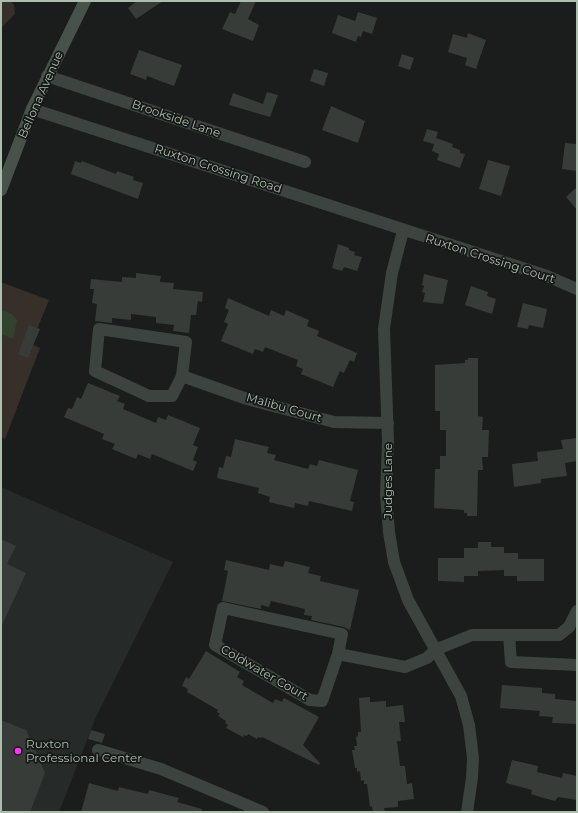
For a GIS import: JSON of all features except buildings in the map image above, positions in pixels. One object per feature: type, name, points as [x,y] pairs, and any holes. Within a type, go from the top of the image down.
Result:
[{"type":"street","name":"Bellona Avenue","points":[[1,190],[32,109],[85,1]]},
{"type":"street","name":"Brookside Lane","points":[[47,76],[304,162]]},
{"type":"street","name":"Ruxton Crossing Road","points":[[32,109],[403,231]]},
{"type":"street","name":"Ruxton Crossing Court","points":[[403,231],[547,276],[577,289]]},
{"type":"street","name":"Judges Lane","points":[[403,231],[392,273],[384,329],[388,423],[386,495],[389,532],[394,562],[408,600],[458,691],[469,725],[473,758],[472,778],[467,812]]},
{"type":"street","points":[[99,329],[186,342],[182,376],[172,396],[149,396],[95,371],[99,329]]},
{"type":"street","name":"Malibu Court","points":[[182,376],[247,398],[334,422],[388,423]]},
{"type":"street","name":"Coldwater Court","points":[[223,608],[342,634],[338,654],[322,701],[310,700],[215,645],[223,608]]},
{"type":"street","points":[[338,654],[405,667],[427,658],[435,650],[472,635],[559,635],[569,627],[577,611]]},
{"type":"street","points":[[509,635],[511,662],[577,665]]},
{"type":"street","points":[[98,750],[161,769],[263,812]]},
{"type":"shaded area","points":[[1,1],[11,1],[14,5],[15,14],[1,28]]},
{"type":"shaded area","points":[[1,282],[49,300],[31,344],[40,348],[5,439],[1,437]]},
{"type":"shaded area","points":[[1,310],[12,314],[17,320],[13,339],[1,334]]},
{"type":"shaded area","points":[[1,487],[173,562],[96,717],[59,812],[1,812]]},
{"type":"place","name":"Ruxton Professional Center","points":[[18,751]]}]
